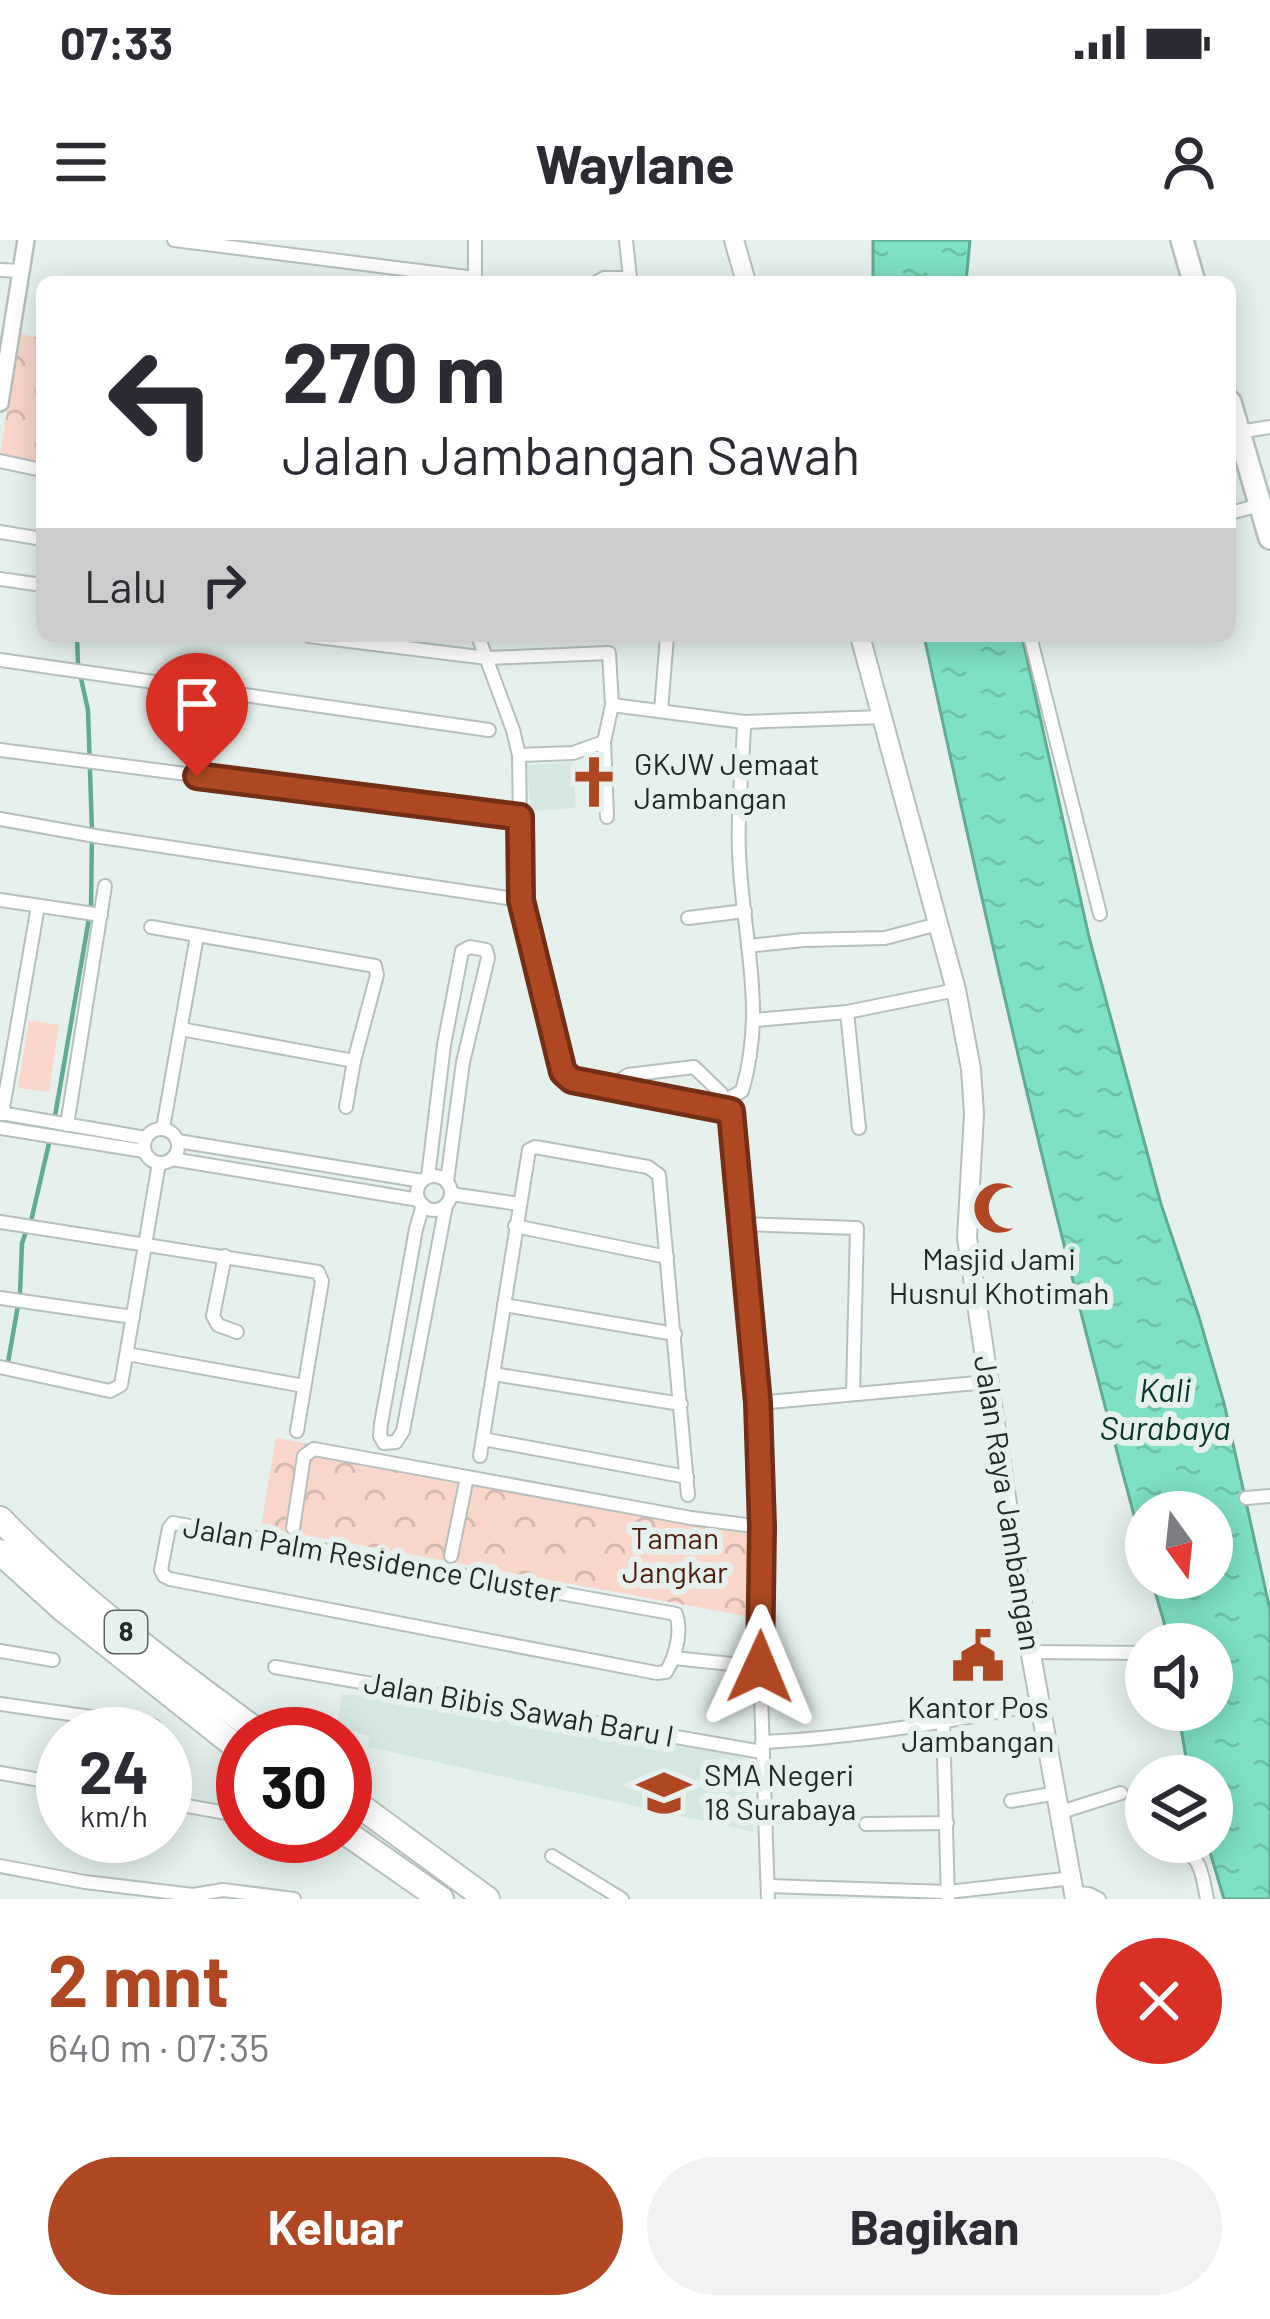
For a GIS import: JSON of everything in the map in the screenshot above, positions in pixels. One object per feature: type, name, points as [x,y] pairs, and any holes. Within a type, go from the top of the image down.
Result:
[{"type":"highway","name":"8","points":[[0,1519],[146,1650],[224,1707]]},
{"type":"highway","name":"8","points":[[0,1552],[63,1609],[216,1731]]},
{"type":"highway","points":[[372,1815],[487,1899]]},
{"type":"highway","points":[[372,1851],[440,1899]]},
{"type":"main road","points":[[734,240],[744,276]]},
{"type":"main road","points":[[1182,240],[1192,276]]},
{"type":"main road","points":[[1236,422],[1270,538]]},
{"type":"main road","name":"Jalan Raya Jambangan","points":[[862,642],[956,990],[970,1069],[974,1114],[967,1238],[1031,1652],[1074,1890]]},
{"type":"street","points":[[0,404],[6,324],[26,240]]},
{"type":"street","points":[[174,240],[445,276]]},
{"type":"street","points":[[475,240],[475,276]]},
{"type":"street","points":[[626,240],[630,276]]},
{"type":"street","points":[[0,270],[21,271]]},
{"type":"street","points":[[1239,432],[1270,427]]},
{"type":"street","points":[[0,461],[36,469]]},
{"type":"street","points":[[1236,511],[1260,505]]},
{"type":"street","points":[[0,532],[36,538]]},
{"type":"street","points":[[0,579],[36,584]]},
{"type":"street","points":[[358,642],[488,658],[609,653],[612,705],[604,742],[607,817]]},
{"type":"street","points":[[481,642],[519,755],[521,900],[561,1068],[572,1080],[729,1106]]},
{"type":"street","points":[[662,711],[667,642]]},
{"type":"street","points":[[1032,642],[1100,914]]},
{"type":"street","points":[[0,660],[489,730]]},
{"type":"street","points":[[612,705],[744,722],[881,717]]},
{"type":"street","points":[[729,1106],[742,1090],[753,1052],[755,1020],[738,850],[744,722]]},
{"type":"street","points":[[519,755],[573,753],[604,742]]},
{"type":"street","points":[[0,750],[520,817]]},
{"type":"street","points":[[0,819],[521,900]]},
{"type":"street","points":[[63,1129],[105,886]]},
{"type":"street","points":[[0,900],[98,914]]},
{"type":"street","points":[[1,1119],[38,906]]},
{"type":"street","points":[[688,918],[745,911]]},
{"type":"street","points":[[748,946],[885,938],[938,924]]},
{"type":"street","points":[[152,927],[373,965],[377,975],[346,1108]]},
{"type":"street","points":[[163,1128],[196,936]]},
{"type":"street","points":[[470,947],[486,950],[463,1062],[448,1193],[404,1432],[396,1442],[384,1444],[381,1424],[421,1203],[418,1187],[425,1179],[462,951],[470,947]]},
{"type":"street","points":[[755,1020],[847,1012],[956,990]]},
{"type":"street","points":[[847,1012],[859,1128]]},
{"type":"street","points":[[181,1028],[354,1061]]},
{"type":"street","points":[[610,1088],[628,1076],[694,1067],[729,1106],[758,1403],[768,1892],[948,1896],[1074,1890],[1099,1899]]},
{"type":"street","points":[[1,1119],[37,1136],[63,1129]]},
{"type":"street","points":[[1,1119],[44,1120],[63,1129],[145,1144]]},
{"type":"street","points":[[0,1367],[110,1390],[121,1385],[144,1243],[166,1161],[176,1154],[178,1141],[170,1130],[150,1132],[145,1144],[153,1161],[166,1161],[421,1203],[434,1210],[448,1193]]},
{"type":"street","points":[[178,1141],[425,1179],[435,1176],[448,1193],[519,1204]]},
{"type":"street","points":[[480,1456],[528,1153],[536,1147],[648,1167],[659,1174],[688,1495]]},
{"type":"street","points":[[0,1222],[316,1271],[322,1281],[297,1431]]},
{"type":"street","points":[[743,1224],[857,1228],[853,1393]]},
{"type":"street","points":[[515,1226],[667,1257]]},
{"type":"street","points":[[224,1256],[213,1316],[218,1325],[237,1332]]},
{"type":"street","points":[[8,1299],[133,1317]]},
{"type":"street","points":[[505,1305],[675,1334]]},
{"type":"street","points":[[127,1354],[304,1387]]},
{"type":"street","points":[[493,1374],[681,1404]]},
{"type":"street","points":[[758,1403],[988,1382]]},
{"type":"street","points":[[483,1439],[687,1477]]},
{"type":"street","points":[[293,1528],[304,1456],[311,1449],[762,1527]]},
{"type":"street","points":[[451,1556],[467,1478]]},
{"type":"street","points":[[1246,1498],[1270,1496]]},
{"type":"street","name":"Jalan Palm Residence Cluster","points":[[177,1523],[676,1613],[680,1620],[674,1658],[666,1672],[657,1673],[170,1579],[161,1570],[169,1528],[177,1523]]},
{"type":"street","points":[[0,1651],[53,1660]]},
{"type":"street","points":[[1031,1652],[1125,1653]]},
{"type":"street","name":"Jalan Palm Residence Cluster","points":[[674,1658],[760,1667]]},
{"type":"street","name":"Jalan Bibis Sawah Baru I","points":[[275,1667],[762,1747],[1040,1704]]},
{"type":"street","points":[[0,1704],[36,1709]]},
{"type":"street","points":[[943,1722],[948,1896]]},
{"type":"street","points":[[0,1773],[36,1779]]},
{"type":"street","points":[[1011,1801],[1059,1802],[1121,1793]]},
{"type":"street","points":[[866,1823],[947,1823]]},
{"type":"street","points":[[552,1856],[622,1899]]},
{"type":"street","points":[[1197,1863],[1208,1899]]},
{"type":"street","points":[[0,1866],[195,1897],[223,1890],[294,1899]]},
{"type":"shaded area","points":[[572,762],[576,808],[531,811],[527,765]]},
{"type":"shaded area","name":"SMA Negeri 18 Surabaya","points":[[342,1694],[413,1700],[744,1754],[754,1832],[372,1748],[372,1707],[340,1707]]},
{"type":"green space","points":[[19,334],[36,337],[36,464],[0,455]]},
{"type":"green space","points":[[29,1020],[59,1025],[49,1092],[18,1088]]},
{"type":"green space","name":"Taman Jangkar","points":[[276,1438],[733,1520],[759,1520],[751,1617],[261,1527]]},
{"type":"water","points":[[873,240],[970,240],[967,276],[873,276]]},
{"type":"water","name":"Kali Surabaya","points":[[925,642],[1023,642],[1089,937],[1161,1204],[1224,1403],[1270,1610],[1270,1899],[1224,1899],[1213,1863],[1233,1863],[1233,1755],[1186,1755],[1182,1731],[1233,1731],[1233,1623],[1164,1623],[1157,1599],[1233,1599],[1233,1491],[1128,1491],[1029,1099]]},
{"type":"waterway","points":[[54,1122],[91,907],[88,710],[77,642]]},
{"type":"waterway","points":[[31,1221],[50,1139]]},
{"type":"waterway","points":[[7,1368],[26,1232]]},
{"type":"place","name":"GKJW Jemaat Jambangan","points":[[594,782]]},
{"type":"place","name":"Masjid Jami Husnul Khotimah","points":[[999,1208]]},
{"type":"place","name":"Kantor Pos Jambangan","points":[[978,1656]]},
{"type":"place","name":"SMA Negeri 18 Surabaya","points":[[664,1793]]},
{"type":"route","points":[[197,776],[520,817],[521,900],[563,1072],[572,1080],[731,1111],[758,1403],[760,1667]]}]
